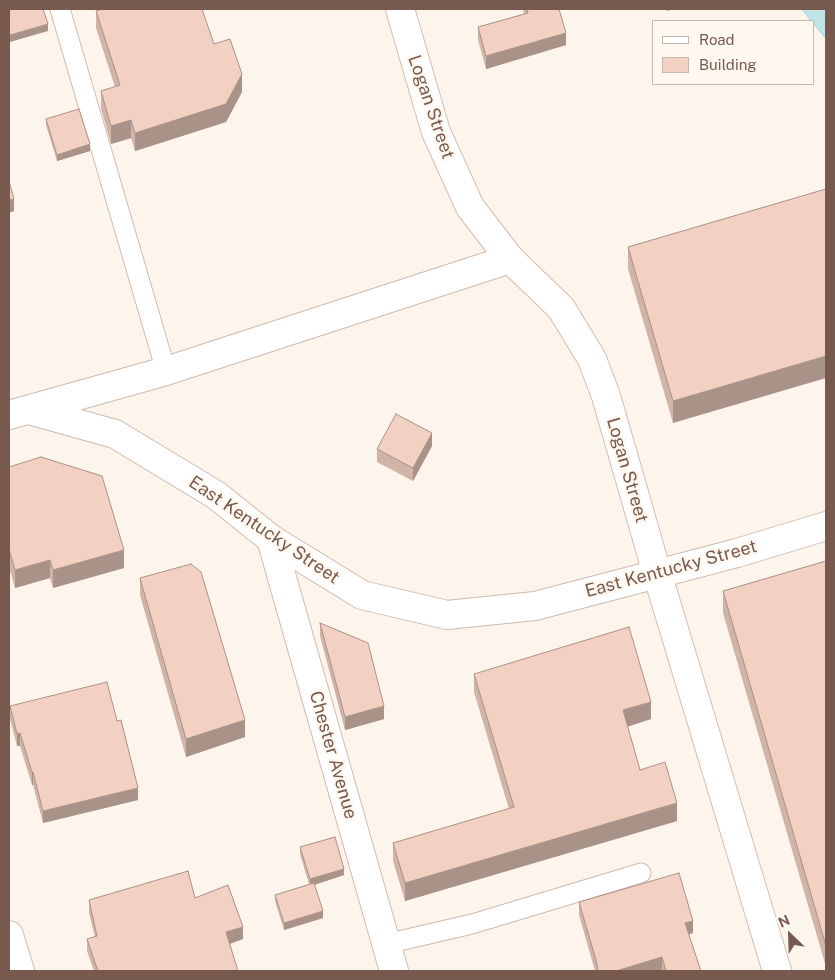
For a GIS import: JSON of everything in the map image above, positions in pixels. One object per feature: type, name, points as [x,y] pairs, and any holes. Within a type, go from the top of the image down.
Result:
[{"type":"street","name":"Logan Street","points":[[400,9],[440,140],[470,208],[510,259],[561,308],[592,358],[606,396],[657,573],[777,971]]},
{"type":"street","name":"East Kentucky Street","points":[[19,413],[166,371],[510,259]]},
{"type":"street","name":"East Kentucky Street","points":[[19,413],[114,434],[216,495],[271,539],[362,596],[447,615],[535,606],[737,553],[826,526]]},
{"type":"street","name":"Chester Avenue","points":[[271,539],[394,971]]},
{"type":"street","points":[[9,935],[20,971]]},
{"type":"lane","points":[[60,9],[166,371]]},
{"type":"lane","points":[[386,944],[472,924],[641,873]]},
{"type":"water","points":[[802,9],[826,9],[826,39],[815,25],[815,20],[810,20]]},
{"type":"building","points":[[9,9],[43,9],[48,24],[10,35]]},
{"type":"building","points":[[102,9],[202,9],[214,44],[230,39],[242,74],[226,104],[135,133],[131,120],[111,126],[101,91],[120,85],[96,11]]},
{"type":"building","points":[[527,9],[559,9],[566,33],[486,56],[478,27],[528,13]]},
{"type":"building","points":[[79,109],[90,144],[57,155],[46,119]]},
{"type":"building","points":[[9,181],[14,199],[9,200]]},
{"type":"building","points":[[826,189],[826,356],[673,401],[628,247]]},
{"type":"building","points":[[396,414],[432,433],[413,468],[377,449]]},
{"type":"building","points":[[41,457],[102,476],[124,550],[53,570],[50,560],[15,570],[9,549],[9,467]]},
{"type":"building","points":[[826,561],[826,946],[723,591]]},
{"type":"building","points":[[191,564],[201,572],[245,720],[186,739],[140,578]]},
{"type":"building","points":[[320,623],[368,643],[384,706],[345,717]]},
{"type":"building","points":[[629,627],[651,702],[623,710],[640,770],[665,762],[677,803],[405,883],[393,843],[514,807],[474,674]]},
{"type":"building","points":[[107,682],[117,721],[121,720],[138,788],[43,811],[33,772],[20,733],[17,734],[10,706]]},
{"type":"building","points":[[335,837],[344,869],[310,879],[300,847]]},
{"type":"building","points":[[188,871],[195,898],[228,885],[243,927],[226,932],[238,971],[98,971],[87,939],[97,936],[89,900]]},
{"type":"building","points":[[679,873],[693,921],[685,923],[701,971],[666,971],[662,957],[616,971],[598,971],[579,902]]},
{"type":"building","points":[[314,883],[323,911],[284,923],[275,895]]}]
